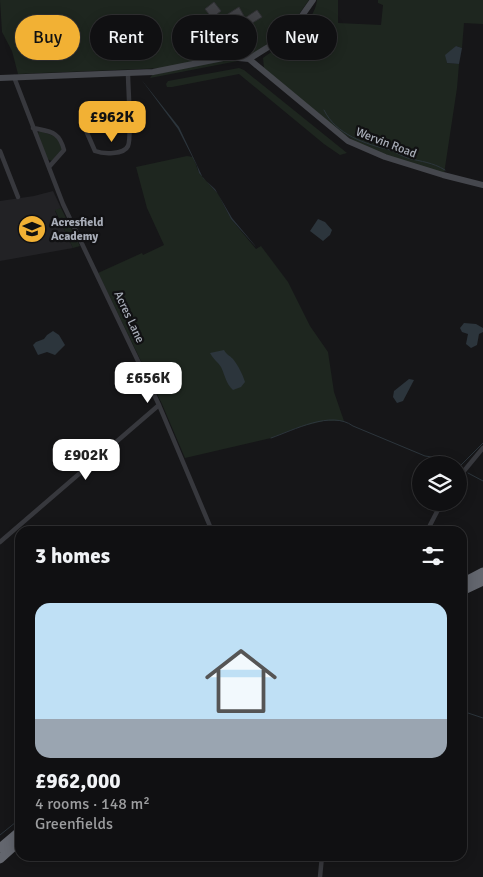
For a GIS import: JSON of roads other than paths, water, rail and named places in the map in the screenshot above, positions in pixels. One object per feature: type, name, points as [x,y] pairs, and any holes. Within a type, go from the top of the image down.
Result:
[{"type":"highway","points":[[467,580],[483,572]]},
{"type":"highway","points":[[467,589],[483,581]]},
{"type":"highway","points":[[0,848],[15,835]]},
{"type":"highway","points":[[0,859],[15,846]]},
{"type":"street","points":[[257,54],[278,41],[294,27],[313,0]]},
{"type":"street","points":[[0,78],[154,72],[213,60]]},
{"type":"street","name":"Wervin Road","points":[[249,60],[348,141],[402,162],[483,185]]},
{"type":"street","points":[[128,74],[129,114],[128,147],[121,152],[95,151],[84,126],[84,120],[90,116],[129,114]]},
{"type":"street","name":"Acres Lane","points":[[14,77],[63,204],[160,405],[210,526]]},
{"type":"street","points":[[33,128],[56,134],[62,142],[64,150],[49,167]]},
{"type":"street","points":[[0,151],[18,197]]},
{"type":"street","points":[[19,526],[160,405]]},
{"type":"street","points":[[467,467],[483,448]]},
{"type":"street","points":[[430,526],[437,511]]},
{"type":"street","points":[[0,542],[15,529]]},
{"type":"street","points":[[320,877],[322,861]]},
{"type":"waterway","points":[[324,110],[336,126],[352,137],[405,157],[436,165],[445,170]]},
{"type":"waterway","points":[[271,438],[301,426],[334,420],[344,422],[425,456]]},
{"type":"waterway","points":[[467,459],[483,443]]},
{"type":"waterway","points":[[468,473],[483,481]]},
{"type":"waterway","points":[[467,713],[483,718]]},
{"type":"waterway","points":[[0,835],[15,823]]},
{"type":"place","name":"Acresfield Academy","points":[[32,229]]}]
